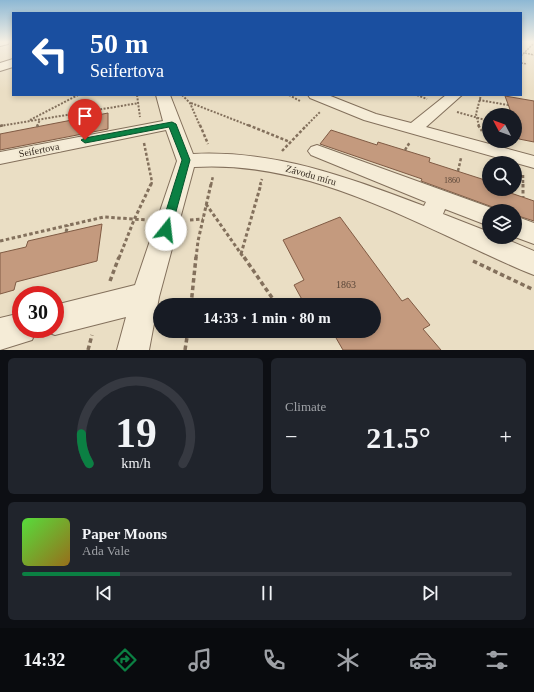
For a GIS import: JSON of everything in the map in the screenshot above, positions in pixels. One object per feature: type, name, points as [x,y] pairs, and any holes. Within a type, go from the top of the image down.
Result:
[{"type":"street","points":[[0,67],[12,63]]},
{"type":"street","points":[[133,350],[145,297],[186,160],[163,96]]},
{"type":"street","points":[[317,96],[370,117],[411,136],[529,166]]},
{"type":"street","points":[[411,136],[454,96]]},
{"type":"street","name":"Seifertova","points":[[0,158],[172,124]]},
{"type":"street","points":[[318,151],[482,214]]},
{"type":"street","name":"Závodu míru","points":[[186,160],[214,159],[270,164],[306,172],[338,182],[430,218],[534,263]]},
{"type":"street","points":[[430,218],[439,198]]},
{"type":"street","points":[[522,229],[534,234]]},
{"type":"street","points":[[64,318],[145,297]]},
{"type":"street","points":[[0,334],[12,331]]},
{"type":"path","points":[[522,63],[527,64]]},
{"type":"path","points":[[27,122],[76,96]]},
{"type":"path","points":[[100,308],[134,220],[152,182],[137,96]]},
{"type":"path","points":[[183,96],[190,103],[214,159],[215,168],[198,241],[192,298]]},
{"type":"path","points":[[481,96],[475,118],[477,126],[482,131]]},
{"type":"path","points":[[479,100],[508,105]]},
{"type":"path","points":[[0,126],[139,103]]},
{"type":"path","points":[[190,103],[290,142]]},
{"type":"path","points":[[86,118],[87,112]]},
{"type":"path","points":[[241,254],[263,175],[270,164],[320,112]]},
{"type":"path","points":[[37,127],[40,120]]},
{"type":"path","points":[[405,150],[411,136]]},
{"type":"path","points":[[458,171],[462,155]]},
{"type":"path","points":[[523,197],[529,166]]},
{"type":"path","points":[[206,204],[272,298]]},
{"type":"path","points":[[0,241],[104,217],[134,220],[168,220]]},
{"type":"path","points":[[66,232],[68,225]]},
{"type":"path","points":[[470,260],[534,290]]},
{"type":"path","points":[[185,350],[187,338]]},
{"type":"building","points":[[505,96],[534,101],[534,142],[522,140],[522,108],[509,108]]},
{"type":"building","points":[[108,113],[108,129],[0,150],[0,134]]},
{"type":"building","points":[[331,130],[377,145],[378,142],[430,158],[429,162],[482,179],[482,196],[519,196],[534,201],[534,221],[522,217],[522,204],[484,204],[421,181],[422,179],[320,144]]},
{"type":"building","points":[[340,217],[402,301],[408,298],[430,325],[423,329],[441,350],[343,350],[336,338],[381,338],[381,298],[301,298],[294,285],[304,280],[283,240]]},
{"type":"building","points":[[102,224],[97,261],[16,282],[15,286],[12,286],[12,291],[0,294],[0,253],[26,247],[28,241]]},
{"type":"route","points":[[85,140],[172,124],[186,160],[166,230]]}]
